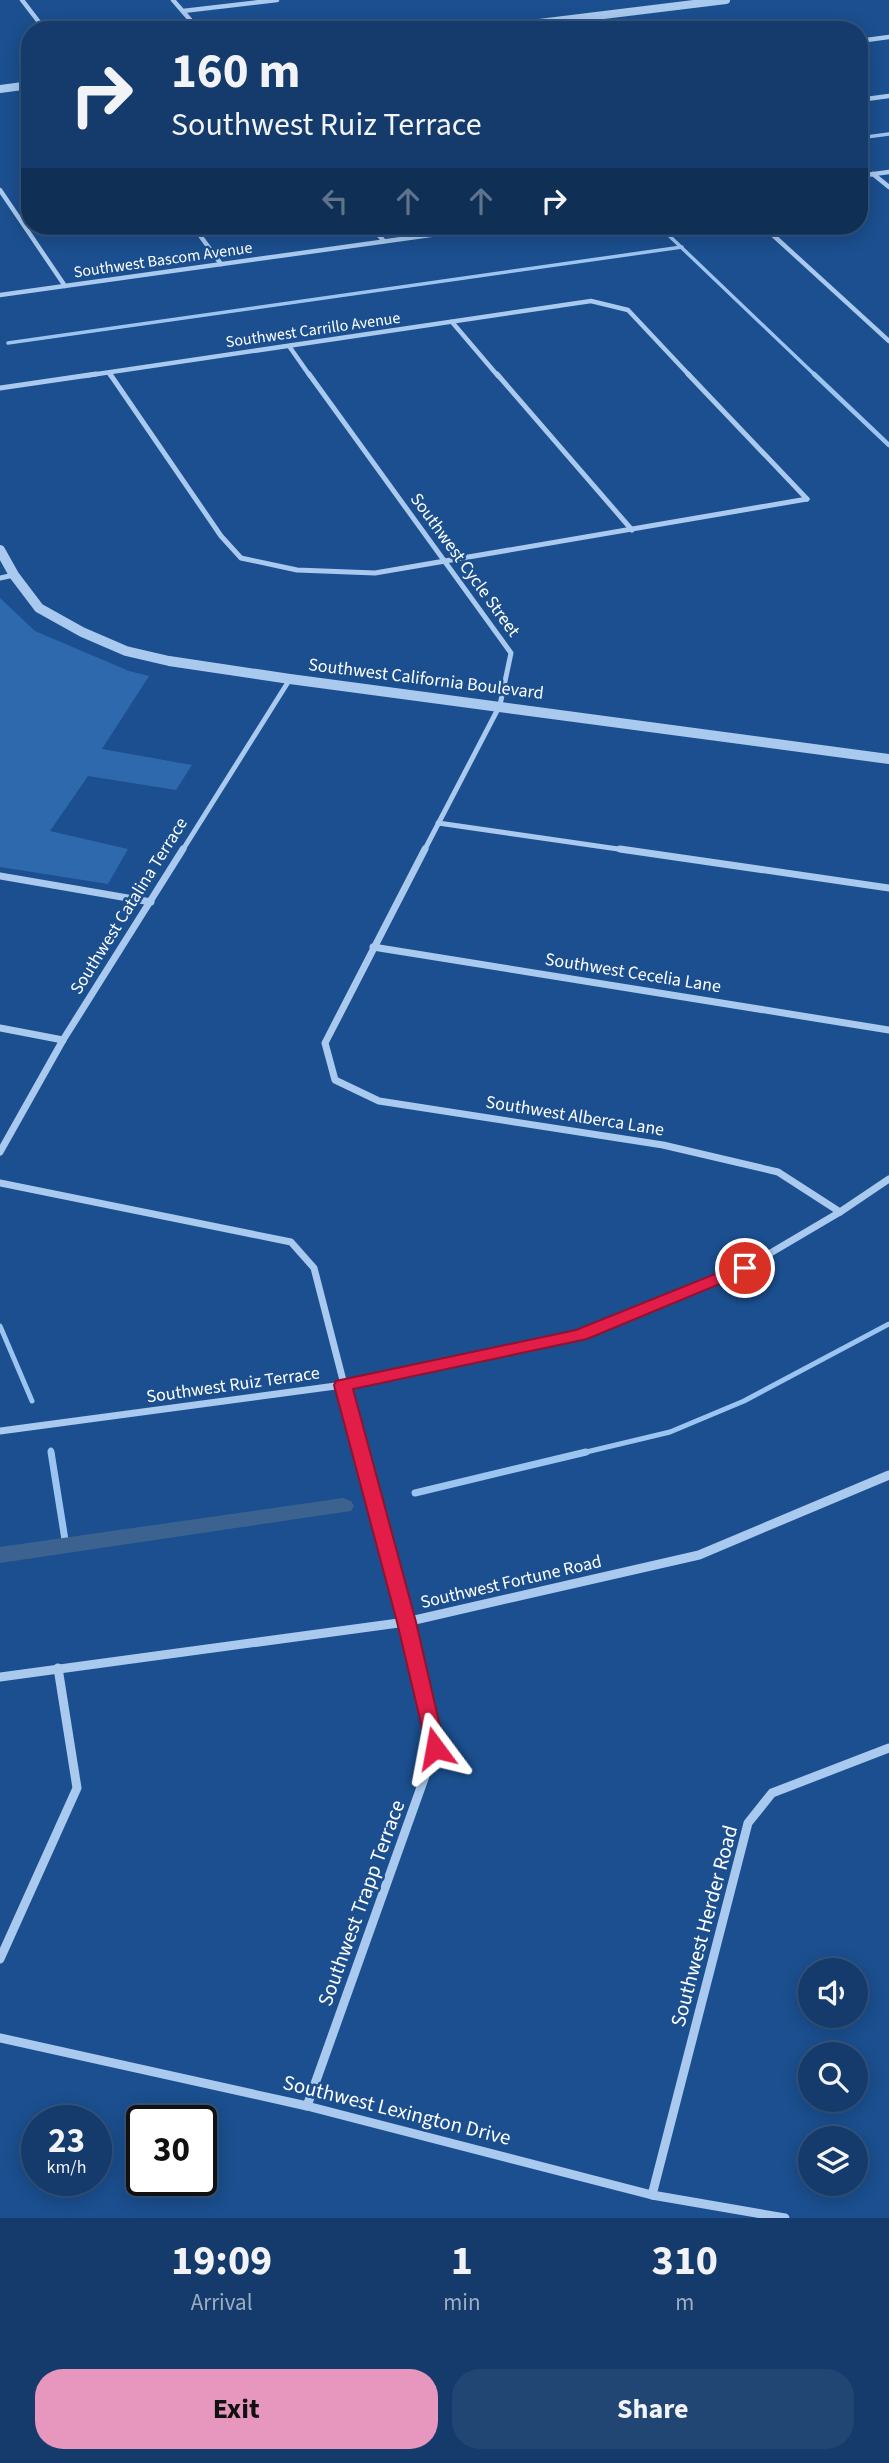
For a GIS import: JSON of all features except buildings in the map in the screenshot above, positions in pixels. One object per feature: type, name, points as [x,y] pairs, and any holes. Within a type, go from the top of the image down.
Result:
[{"type":"street","points":[[22,0],[38,21]]},
{"type":"street","points":[[173,0],[191,21]]},
{"type":"street","points":[[183,11],[277,0]]},
{"type":"street","points":[[550,21],[726,0]]},
{"type":"street","points":[[868,40],[889,37]]},
{"type":"street","points":[[0,89],[21,86]]},
{"type":"street","points":[[868,99],[889,96]]},
{"type":"street","points":[[868,175],[889,172]]},
{"type":"street","points":[[873,174],[889,187]]},
{"type":"street","points":[[0,190],[21,221]]},
{"type":"street","points":[[30,235],[65,286]]},
{"type":"street","points":[[200,235],[221,264]]},
{"type":"street","points":[[378,235],[384,241]]},
{"type":"street","name":"Southwest Bascom Avenue","points":[[0,295],[428,235]]},
{"type":"street","points":[[774,235],[889,341]]},
{"type":"street","name":"Southwest Carrillo Avenue","points":[[0,388],[591,301],[628,310],[807,499],[632,530]]},
{"type":"street","points":[[452,322],[632,530]]},
{"type":"street","name":"Southwest Cycle Street","points":[[289,346],[511,653],[500,705],[325,1043]]},
{"type":"street","points":[[109,373],[221,536],[241,558],[297,570],[375,573],[632,530]]},
{"type":"street","name":"Southwest California Boulevard","points":[[0,550],[13,575],[39,608],[82,632],[126,651],[169,661],[290,679],[889,759]]},
{"type":"street","points":[[0,578],[13,575]]},
{"type":"street","name":"Southwest Catalina Terrace","points":[[0,1152],[63,1040],[290,679]]},
{"type":"street","points":[[438,823],[889,888]]},
{"type":"street","points":[[0,876],[151,902]]},
{"type":"street","name":"Southwest Cecelia Lane","points":[[373,947],[889,1030]]},
{"type":"street","points":[[0,1028],[63,1040]]},
{"type":"street","name":"Southwest Alberca Lane","points":[[325,1043],[335,1080],[379,1101],[663,1145],[778,1172],[840,1212]]},
{"type":"street","name":"Southwest Ruiz Terrace","points":[[0,1431],[343,1385],[580,1335],[745,1268],[840,1212],[889,1179]]},
{"type":"street","name":"Southwest Trapp Terrace","points":[[0,1183],[291,1242],[314,1268],[407,1622],[435,1748],[307,2106]]},
{"type":"street","name":"Southwest Fortune Road","points":[[0,1677],[407,1622],[699,1555],[889,1475]]},
{"type":"street","points":[[0,1959],[77,1788],[58,1668]]},
{"type":"street","name":"Southwest Herder Road","points":[[652,2195],[748,1823],[772,1793],[889,1748]]},
{"type":"street","name":"Southwest Lexington Drive","points":[[0,2038],[307,2106],[652,2195],[785,2218]]},
{"type":"shaded area","points":[[0,598],[35,631],[129,671],[149,676],[102,749],[192,765],[176,790],[88,776],[50,831],[128,849],[108,884],[0,867]]},
{"type":"waterway","points":[[868,137],[889,134]]},
{"type":"waterway","points":[[668,235],[681,247]]},
{"type":"waterway","points":[[8,343],[681,247]]},
{"type":"waterway","points":[[681,247],[816,376]]},
{"type":"waterway","points":[[814,374],[889,445]]},
{"type":"waterway","points":[[578,1454],[670,1432],[744,1401],[889,1324]]},
{"type":"waterway","points":[[0,1326],[32,1401]]},
{"type":"waterway","points":[[51,1450],[52,1454]]},
{"type":"waterway","points":[[51,1452],[66,1546]]},
{"type":"waterway","points":[[415,1493],[586,1452]]},
{"type":"waterway","points":[[0,1555],[343,1506]]},
{"type":"route","points":[[435,1748],[407,1622],[343,1385],[580,1335],[745,1268]]}]
